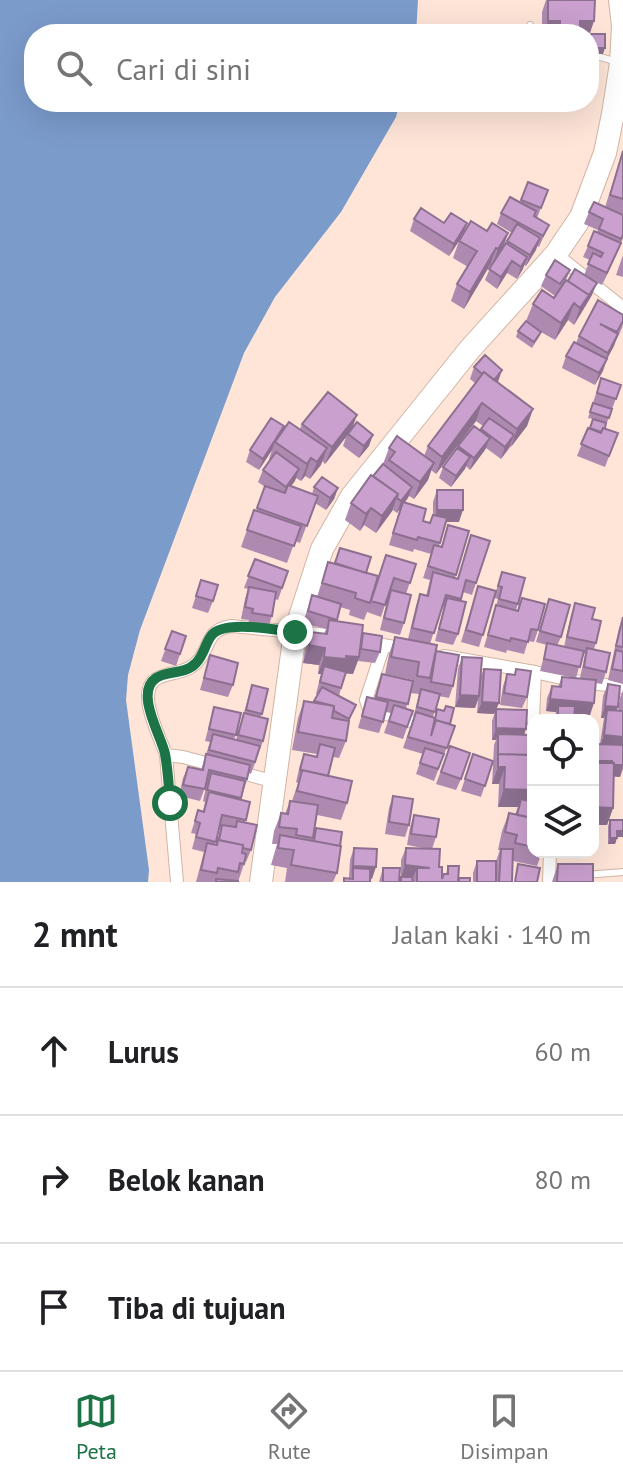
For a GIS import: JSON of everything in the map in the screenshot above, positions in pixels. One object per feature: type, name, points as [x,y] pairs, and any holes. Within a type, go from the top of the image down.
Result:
[{"type":"highway","points":[[261,882],[295,632],[322,549],[352,496],[470,349],[556,254],[581,217],[605,153],[621,63],[623,26],[620,0]]},
{"type":"street","points":[[556,254],[623,308]]},
{"type":"street","points":[[177,882],[166,755],[149,703],[149,691],[157,677],[188,669],[196,663],[211,634],[231,626],[325,633],[414,651]]},
{"type":"street","points":[[384,645],[366,706],[430,727]]},
{"type":"street","points":[[429,653],[574,681],[623,687]]},
{"type":"street","points":[[533,714],[535,672]]},
{"type":"street","points":[[166,755],[275,782]]},
{"type":"street","points":[[551,858],[553,878]]},
{"type":"lane","points":[[599,57],[621,63]]},
{"type":"lane","points":[[574,875],[623,872]]},
{"type":"water","points":[[0,0],[418,0],[417,24],[24,24],[24,112],[397,112],[341,212],[275,297],[244,353],[140,630],[128,675],[126,700],[149,870],[148,882],[0,882]]},
{"type":"building","points":[[548,0],[595,0],[594,21],[560,24],[560,21],[548,21]]},
{"type":"building","points":[[599,34],[605,34],[605,48],[599,48]]},
{"type":"building","points":[[623,151],[623,199],[610,195]]},
{"type":"building","points":[[528,182],[548,190],[541,208],[521,200]]},
{"type":"building","points":[[510,197],[536,211],[534,216],[549,225],[543,236],[501,213]]},
{"type":"building","points":[[594,202],[623,215],[621,239],[599,229],[603,219],[589,212]]},
{"type":"building","points":[[421,208],[444,223],[451,213],[467,223],[454,244],[414,219]]},
{"type":"building","points":[[471,221],[487,231],[492,223],[508,233],[470,292],[457,284],[477,251],[459,241]]},
{"type":"building","points":[[517,224],[540,238],[530,255],[507,241]]},
{"type":"building","points":[[594,231],[621,243],[607,273],[588,264],[593,253],[601,257],[603,253],[588,246]]},
{"type":"building","points":[[506,243],[527,257],[521,267],[512,261],[501,277],[489,269]]},
{"type":"building","points":[[555,260],[570,270],[560,284],[546,275]]},
{"type":"building","points":[[575,269],[597,283],[589,295],[568,281]]},
{"type":"building","points":[[566,280],[589,295],[580,308],[574,303],[561,323],[533,304],[542,290],[554,298]]},
{"type":"building","points":[[598,300],[623,315],[617,332],[600,324],[618,334],[608,353],[579,336]]},
{"type":"building","points":[[526,321],[541,332],[534,342],[518,331]]},
{"type":"building","points":[[574,342],[607,359],[599,373],[566,356]]},
{"type":"building","points":[[485,355],[502,370],[494,380],[474,367]]},
{"type":"building","points":[[484,372],[533,409],[517,429],[482,403],[442,457],[428,446]]},
{"type":"building","points":[[601,378],[621,385],[616,399],[597,393]]},
{"type":"building","points":[[328,392],[357,415],[332,447],[302,424]]},
{"type":"building","points":[[593,403],[612,409],[609,418],[590,412]]},
{"type":"building","points":[[271,418],[284,426],[263,459],[250,450]]},
{"type":"building","points":[[489,418],[514,435],[505,447],[481,429]]},
{"type":"building","points":[[593,419],[606,423],[601,432],[590,428]]},
{"type":"building","points":[[289,422],[327,448],[317,462],[311,458],[307,464],[275,442]]},
{"type":"building","points":[[357,422],[373,435],[364,446],[348,434]]},
{"type":"building","points":[[474,426],[490,438],[474,458],[458,446]]},
{"type":"building","points":[[588,428],[601,433],[603,428],[618,433],[609,456],[581,444]]},
{"type":"building","points":[[397,436],[434,463],[420,482],[389,460],[395,452],[389,448]]},
{"type":"building","points":[[457,448],[470,457],[456,476],[443,467]]},
{"type":"building","points":[[276,452],[299,469],[286,487],[263,470]]},
{"type":"building","points":[[383,464],[412,487],[401,501],[397,498],[398,494],[373,476]]},
{"type":"building","points":[[371,475],[398,494],[382,516],[371,508],[366,514],[351,503]]},
{"type":"building","points":[[322,477],[338,488],[330,498],[314,487]]},
{"type":"building","points":[[288,485],[318,496],[307,526],[257,508],[265,486],[285,493]]},
{"type":"building","points":[[437,490],[463,490],[463,510],[437,510]]},
{"type":"building","points":[[403,502],[426,509],[423,521],[430,523],[433,515],[447,518],[440,543],[393,533]]},
{"type":"building","points":[[254,510],[301,526],[294,546],[247,530]]},
{"type":"building","points":[[448,525],[469,531],[456,575],[428,566],[434,545],[442,547]]},
{"type":"building","points":[[471,535],[490,541],[476,583],[466,580],[461,599],[446,595],[434,633],[412,628],[420,594],[428,596],[433,572],[458,579]]},
{"type":"building","points":[[340,548],[371,557],[366,573],[335,563]]},
{"type":"building","points":[[386,555],[416,564],[410,583],[394,578],[385,605],[371,601]]},
{"type":"building","points":[[255,559],[288,571],[282,588],[248,576]]},
{"type":"building","points":[[328,562],[378,576],[370,603],[355,598],[356,593],[322,583]]},
{"type":"building","points":[[502,572],[525,578],[518,604],[499,599],[502,587],[498,586]]},
{"type":"building","points":[[201,580],[218,585],[213,601],[196,596]]},
{"type":"building","points":[[478,586],[496,591],[483,635],[466,630]]},
{"type":"building","points":[[249,587],[276,592],[272,616],[252,613],[253,609],[245,607]]},
{"type":"building","points":[[391,590],[411,595],[404,623],[384,618]]},
{"type":"building","points":[[312,595],[341,604],[337,620],[308,611]]},
{"type":"building","points":[[447,598],[466,602],[458,634],[439,629]]},
{"type":"building","points":[[522,598],[545,604],[538,630],[531,629],[528,642],[488,635],[496,605],[518,611]]},
{"type":"building","points":[[549,599],[570,605],[561,637],[540,631]]},
{"type":"building","points":[[575,603],[595,608],[592,619],[601,621],[596,643],[567,637]]},
{"type":"building","points":[[623,617],[623,647],[616,646]]},
{"type":"building","points":[[329,620],[363,625],[359,657],[324,657],[325,648],[309,645],[311,632],[327,634]]},
{"type":"building","points":[[172,631],[186,636],[180,654],[165,649]]},
{"type":"building","points":[[363,633],[382,636],[380,652],[361,649]]},
{"type":"building","points":[[395,637],[437,645],[430,678],[417,676],[419,662],[391,657]]},
{"type":"building","points":[[547,643],[584,651],[580,667],[544,659]]},
{"type":"building","points":[[587,648],[610,653],[606,672],[584,667]]},
{"type":"building","points":[[616,650],[623,652],[623,671],[612,669]]},
{"type":"building","points":[[436,651],[459,655],[453,686],[431,682]]},
{"type":"building","points":[[210,655],[238,663],[233,685],[204,678]]},
{"type":"building","points":[[462,657],[482,658],[479,696],[460,695]]},
{"type":"building","points":[[324,666],[346,672],[341,688],[320,682]]},
{"type":"building","points":[[484,669],[501,670],[499,703],[482,702]]},
{"type":"building","points":[[516,669],[531,671],[527,697],[504,693],[507,674],[515,675]]},
{"type":"building","points":[[382,674],[413,681],[408,704],[376,697]]},
{"type":"building","points":[[562,677],[596,680],[594,703],[550,699],[552,686],[561,687]]},
{"type":"building","points":[[608,684],[620,686],[618,707],[605,706]]},
{"type":"building","points":[[252,685],[268,689],[262,714],[246,710]]},
{"type":"building","points":[[322,687],[356,705],[349,719],[334,711],[334,706],[314,701]]},
{"type":"building","points":[[421,689],[440,694],[435,712],[417,707]]},
{"type":"building","points":[[367,697],[388,702],[383,722],[362,716]]},
{"type":"building","points":[[304,701],[334,706],[332,718],[349,721],[346,741],[298,732]]},
{"type":"building","points":[[394,705],[413,711],[407,727],[389,721]]},
{"type":"building","points":[[446,706],[454,708],[450,724],[435,720],[437,709],[444,711]]},
{"type":"building","points":[[558,706],[575,706],[574,714],[558,714]]},
{"type":"building","points":[[214,707],[241,713],[236,735],[209,729]]},
{"type":"building","points":[[496,709],[527,710],[526,729],[496,728]]},
{"type":"building","points":[[607,710],[623,711],[623,737],[604,735]]},
{"type":"building","points":[[416,712],[435,718],[431,736],[436,720],[455,726],[447,748],[408,737]]},
{"type":"building","points":[[244,713],[268,719],[263,741],[238,735]]},
{"type":"building","points":[[213,734],[260,746],[255,762],[209,750]]},
{"type":"building","points":[[498,734],[527,735],[527,755],[498,754]]},
{"type":"building","points":[[320,744],[335,748],[328,776],[300,770],[304,754],[317,757]]},
{"type":"building","points":[[599,744],[623,745],[623,765],[614,765],[612,761],[599,761]]},
{"type":"building","points":[[450,746],[470,753],[461,779],[441,772]]},
{"type":"building","points":[[425,748],[444,754],[438,769],[420,763]]},
{"type":"building","points":[[206,754],[250,765],[247,779],[209,770],[205,789],[183,785],[188,767],[203,770]]},
{"type":"building","points":[[473,754],[493,761],[485,786],[465,779]]},
{"type":"building","points":[[498,754],[527,755],[527,790],[504,789],[505,767],[498,767]]},
{"type":"building","points":[[599,763],[614,763],[613,808],[599,807]]},
{"type":"building","points":[[302,770],[352,781],[347,803],[297,791]]},
{"type":"building","points":[[211,773],[245,781],[241,798],[207,790]]},
{"type":"building","points":[[209,792],[250,802],[246,820],[222,815],[216,842],[196,837],[200,823],[195,821],[198,810],[204,812]]},
{"type":"building","points":[[393,796],[413,799],[409,825],[389,822]]},
{"type":"building","points":[[521,799],[527,800],[527,817],[517,815]]},
{"type":"building","points":[[290,801],[318,805],[313,838],[296,835],[297,829],[279,827],[281,813],[288,814]]},
{"type":"building","points":[[509,813],[527,817],[527,846],[515,843],[517,835],[505,832]]},
{"type":"building","points":[[414,815],[439,819],[436,837],[411,834]]},
{"type":"building","points":[[610,820],[623,820],[623,831],[617,831],[617,838],[610,838]]},
{"type":"building","points":[[237,821],[257,825],[251,850],[219,840],[222,825],[236,827]]},
{"type":"building","points":[[316,828],[342,832],[340,846],[314,841]]},
{"type":"building","points":[[280,835],[341,846],[337,873],[291,865],[294,850],[278,848]]},
{"type":"building","points":[[218,840],[243,845],[242,853],[246,854],[238,872],[218,868],[217,873],[201,870],[207,843],[217,845]]},
{"type":"building","points":[[354,848],[377,849],[376,867],[353,866]]},
{"type":"building","points":[[406,848],[440,849],[442,879],[444,874],[448,874],[448,866],[459,866],[458,882],[417,882],[417,868],[430,868],[405,865]]},
{"type":"building","points":[[501,849],[513,849],[512,882],[499,882]]},
{"type":"building","points":[[477,861],[496,861],[496,882],[477,882]]},
{"type":"building","points":[[518,864],[540,868],[537,882],[515,882]]},
{"type":"building","points":[[558,864],[593,864],[593,882],[557,882]]},
{"type":"building","points":[[353,868],[370,869],[370,882],[344,882],[344,878],[353,879]]},
{"type":"building","points":[[383,868],[400,868],[399,882],[383,882]]},
{"type":"building","points":[[401,877],[412,877],[413,882],[401,882]]},
{"type":"building","points":[[459,878],[470,878],[470,882],[459,882]]},
{"type":"building","points":[[216,879],[238,881],[238,882],[216,882]]},
{"type":"route","points":[[170,803],[166,755],[149,703],[153,682],[157,677],[177,673],[196,663],[211,634],[220,628],[231,626],[295,632]]}]
